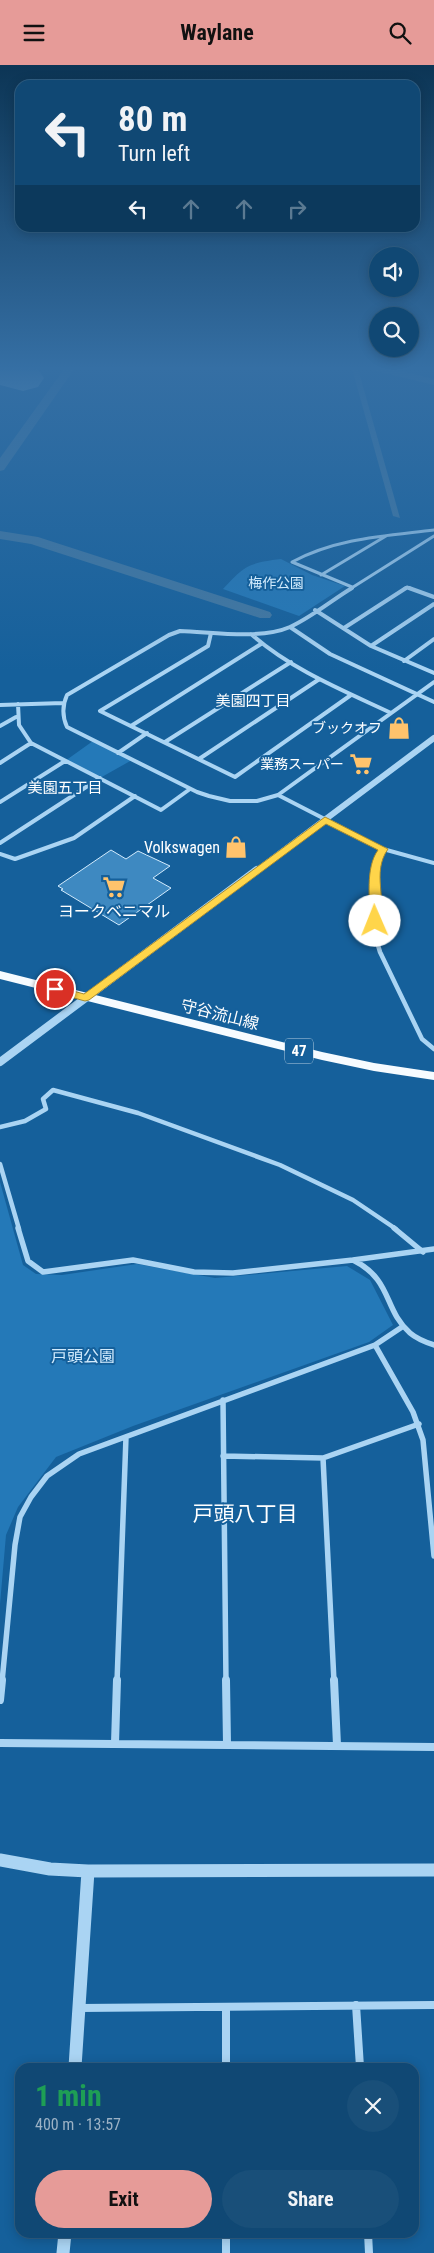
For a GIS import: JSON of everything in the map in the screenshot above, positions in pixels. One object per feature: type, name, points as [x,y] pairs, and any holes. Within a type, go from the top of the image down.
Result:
[{"type":"main road","name":"守谷流山線","points":[[0,975],[322,1057],[434,1076]]},
{"type":"street","points":[[352,587],[292,562],[328,545],[388,534],[434,530]]},
{"type":"street","points":[[321,575],[388,534]]},
{"type":"street","points":[[434,537],[290,627],[266,633],[251,634],[180,631],[169,635],[67,695],[63,703],[62,713],[67,727],[190,789],[230,801],[257,801],[278,795],[434,682]]},
{"type":"street","points":[[344,628],[407,587],[434,597]]},
{"type":"street","points":[[371,646],[434,604]]},
{"type":"street","points":[[315,610],[371,646],[434,673]]},
{"type":"street","points":[[290,627],[330,654],[434,702]]},
{"type":"street","points":[[211,633],[208,646],[100,711],[235,777],[351,695]]},
{"type":"street","points":[[251,634],[261,644],[318,679],[392,713]]},
{"type":"street","points":[[404,661],[434,639]]},
{"type":"street","points":[[131,726],[261,644]]},
{"type":"street","points":[[165,742],[290,662]]},
{"type":"street","points":[[199,759],[318,679]]},
{"type":"street","points":[[0,705],[63,703]]},
{"type":"street","points":[[18,704],[16,717],[21,733],[31,743],[100,779],[161,809],[190,789]]},
{"type":"street","points":[[0,727],[16,717]]},
{"type":"street","points":[[118,753],[147,733]]},
{"type":"street","points":[[0,1062],[434,738]]},
{"type":"street","points":[[0,763],[31,743]]},
{"type":"street","points":[[0,803],[65,761]]},
{"type":"street","points":[[0,843],[100,779]]},
{"type":"street","points":[[278,795],[383,849],[434,863]]},
{"type":"street","points":[[0,855],[15,859],[74,838],[135,796]]},
{"type":"street","points":[[383,849],[377,857],[375,871],[375,935],[380,952],[422,1039],[434,1049]]},
{"type":"street","points":[[0,1127],[25,1121],[46,1109],[43,1099],[54,1091],[138,1113],[296,1170],[328,1185],[354,1199],[394,1226],[423,1252]]},
{"type":"street","points":[[0,1163],[28,1261],[43,1271],[133,1260],[194,1271],[233,1273],[423,1252],[434,1249]]},
{"type":"street","points":[[352,1260],[370,1269],[377,1277],[402,1327],[424,1343],[434,1345]]},
{"type":"street","points":[[0,1700],[15,1545],[20,1517],[31,1497],[47,1476],[79,1454],[375,1345],[402,1327]]},
{"type":"street","points":[[375,1345],[419,1424],[423,1440],[434,1555]]},
{"type":"street","points":[[223,1400],[227,1744]]},
{"type":"street","points":[[223,1456],[323,1458],[419,1424]]},
{"type":"street","points":[[116,1743],[126,1437]]},
{"type":"street","points":[[323,1458],[337,1745]]},
{"type":"street","points":[[0,1743],[434,1747]]},
{"type":"street","points":[[0,1860],[50,1869],[88,1871],[434,1870]]},
{"type":"street","points":[[75,2063],[88,1871]]},
{"type":"street","points":[[356,2005],[360,2063]]},
{"type":"street","points":[[79,2008],[434,2005]]},
{"type":"street","points":[[226,2007],[226,2063]]},
{"type":"street","points":[[63,2253],[64,2238]]},
{"type":"street","points":[[226,2238],[226,2253]]},
{"type":"street","points":[[368,2238],[369,2253]]},
{"type":"green space","name":"梅作公園","points":[[281,559],[312,575],[345,586],[299,616],[223,589],[248,566]]},
{"type":"green space","points":[[93,741],[132,760],[100,778],[65,761]]},
{"type":"green space","name":"戸頭公園","points":[[0,1182],[23,1265],[36,1274],[62,1275],[137,1264],[215,1278],[347,1266],[370,1280],[393,1325],[369,1342],[133,1426],[56,1457],[18,1507],[6,1535],[0,1604]]},
{"type":"building","name":"ヨークベニマル","points":[[111,850],[126,859],[138,851],[170,866],[153,878],[171,888],[119,925],[61,890],[63,889],[58,886]]},
{"type":"waterway","points":[[383,467],[397,516]]},
{"type":"waterway","points":[[0,535],[33,540],[265,615]]},
{"type":"place","name":"ブックオフ","points":[[399,728]]},
{"type":"place","name":"業務スーパー","points":[[361,764]]},
{"type":"place","name":"Volkswagen","points":[[236,847]]},
{"type":"place","name":"ヨークベニマル","points":[[114,887]]},
{"type":"district","name":"美園四丁目","points":[[253,701]]},
{"type":"district","name":"美園五丁目","points":[[65,788]]},
{"type":"district","name":"戸頭八丁目","points":[[245,1514]]},
{"type":"route","points":[[55,989],[85,997],[325,820],[383,849],[377,857],[375,871],[375,921]]}]
